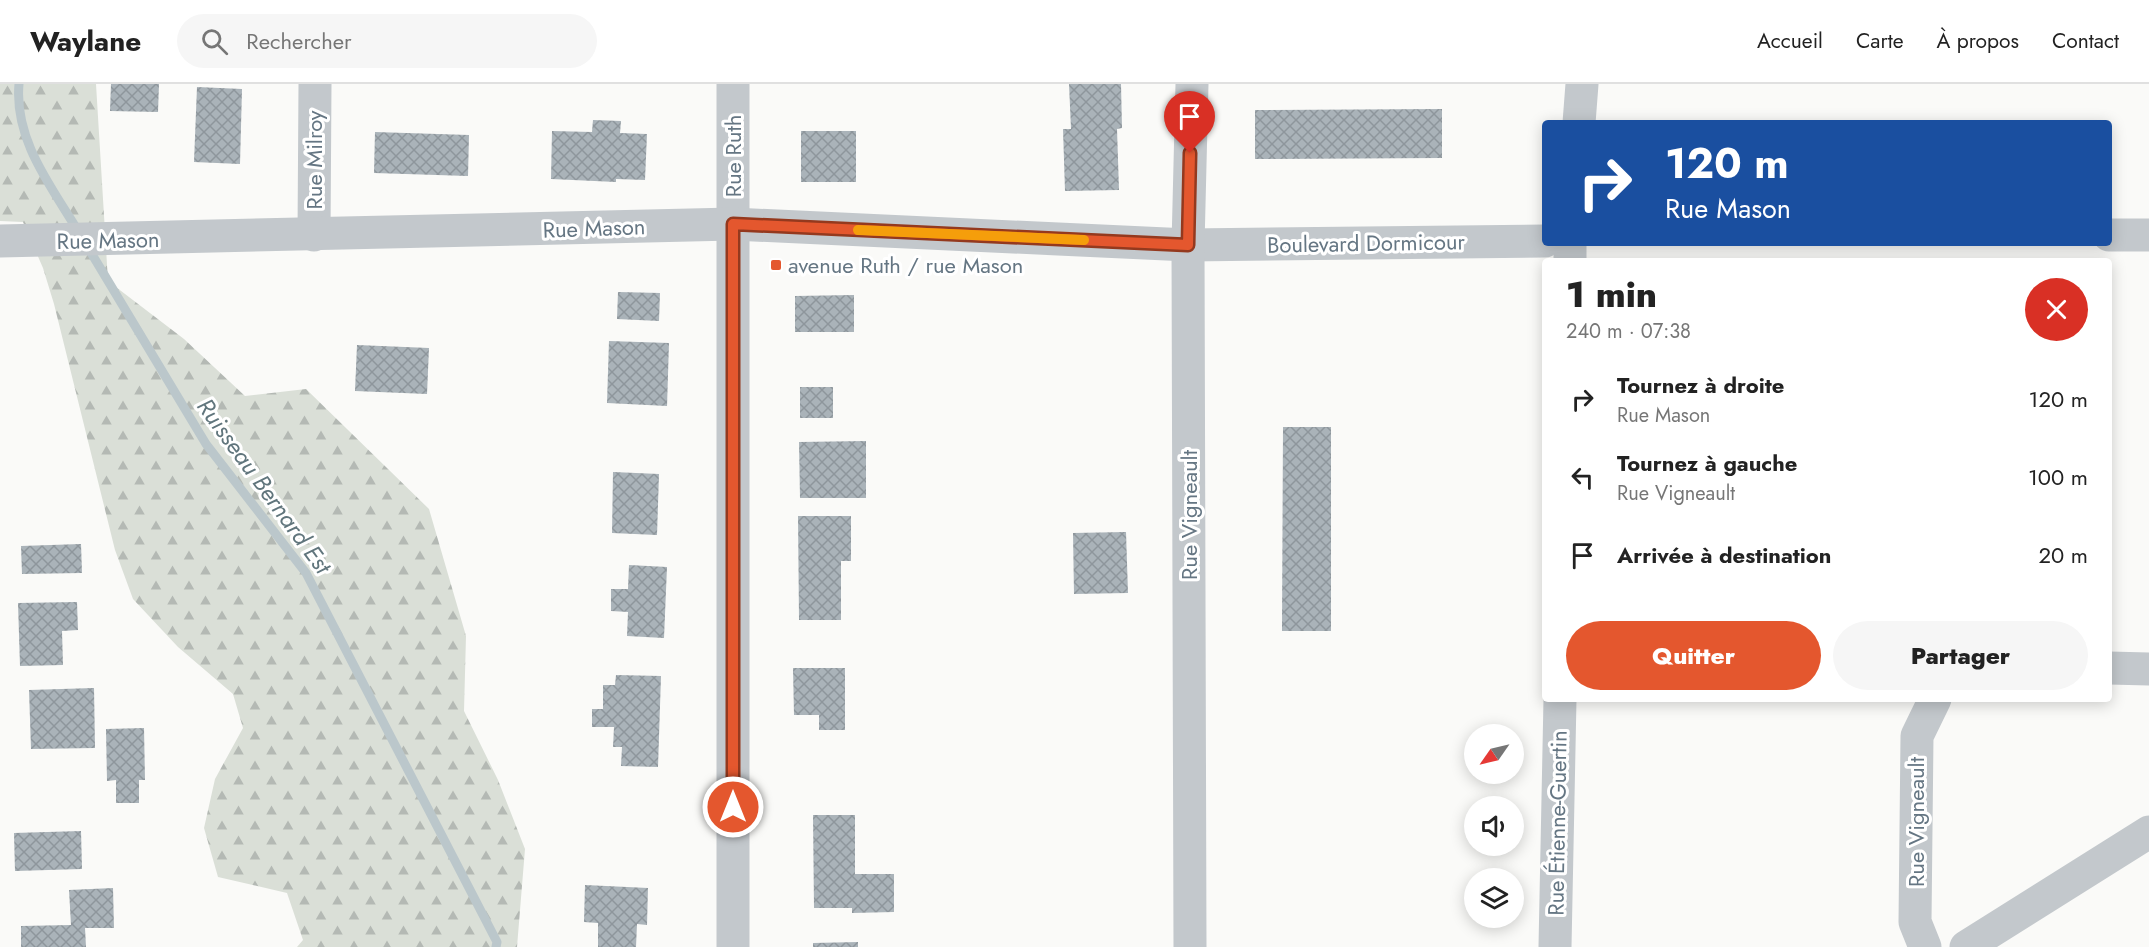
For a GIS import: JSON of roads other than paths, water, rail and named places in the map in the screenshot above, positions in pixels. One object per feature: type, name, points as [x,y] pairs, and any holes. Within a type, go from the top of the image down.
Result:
[{"type":"street","name":"Rue Milroy","points":[[314,235],[315,84]]},
{"type":"street","name":"Rue Ruth","points":[[733,84],[733,947]]},
{"type":"street","name":"Rue Vigneault","points":[[1190,947],[1188,245],[1192,84]]},
{"type":"street","points":[[1579,120],[1582,84]]},
{"type":"street","name":"Rue Mason","points":[[0,241],[123,240],[733,224],[1188,245]]},
{"type":"street","points":[[2112,235],[2149,235]]},
{"type":"street","name":"Boulevard Dormicour","points":[[1188,245],[1542,241]]},
{"type":"street","points":[[2112,668],[2149,669]]},
{"type":"street","name":"Rue Étienne-Guertin","points":[[1555,947],[1560,702]]},
{"type":"street","name":"Rue Vigneault","points":[[1925,947],[1915,922],[1916,746],[1917,736],[1934,702]]},
{"type":"street","points":[[1966,947],[2149,832]]},
{"type":"waterway","name":"Ruisseau Bernard Est","points":[[19,84],[19,105],[28,143],[36,162],[78,231]]},
{"type":"waterway","name":"Ruisseau Bernard Est","points":[[87,246],[206,444],[306,573],[497,942],[496,947]]},
{"type":"place","name":"avenue Ruth / rue Mason","points":[[776,265]]}]
